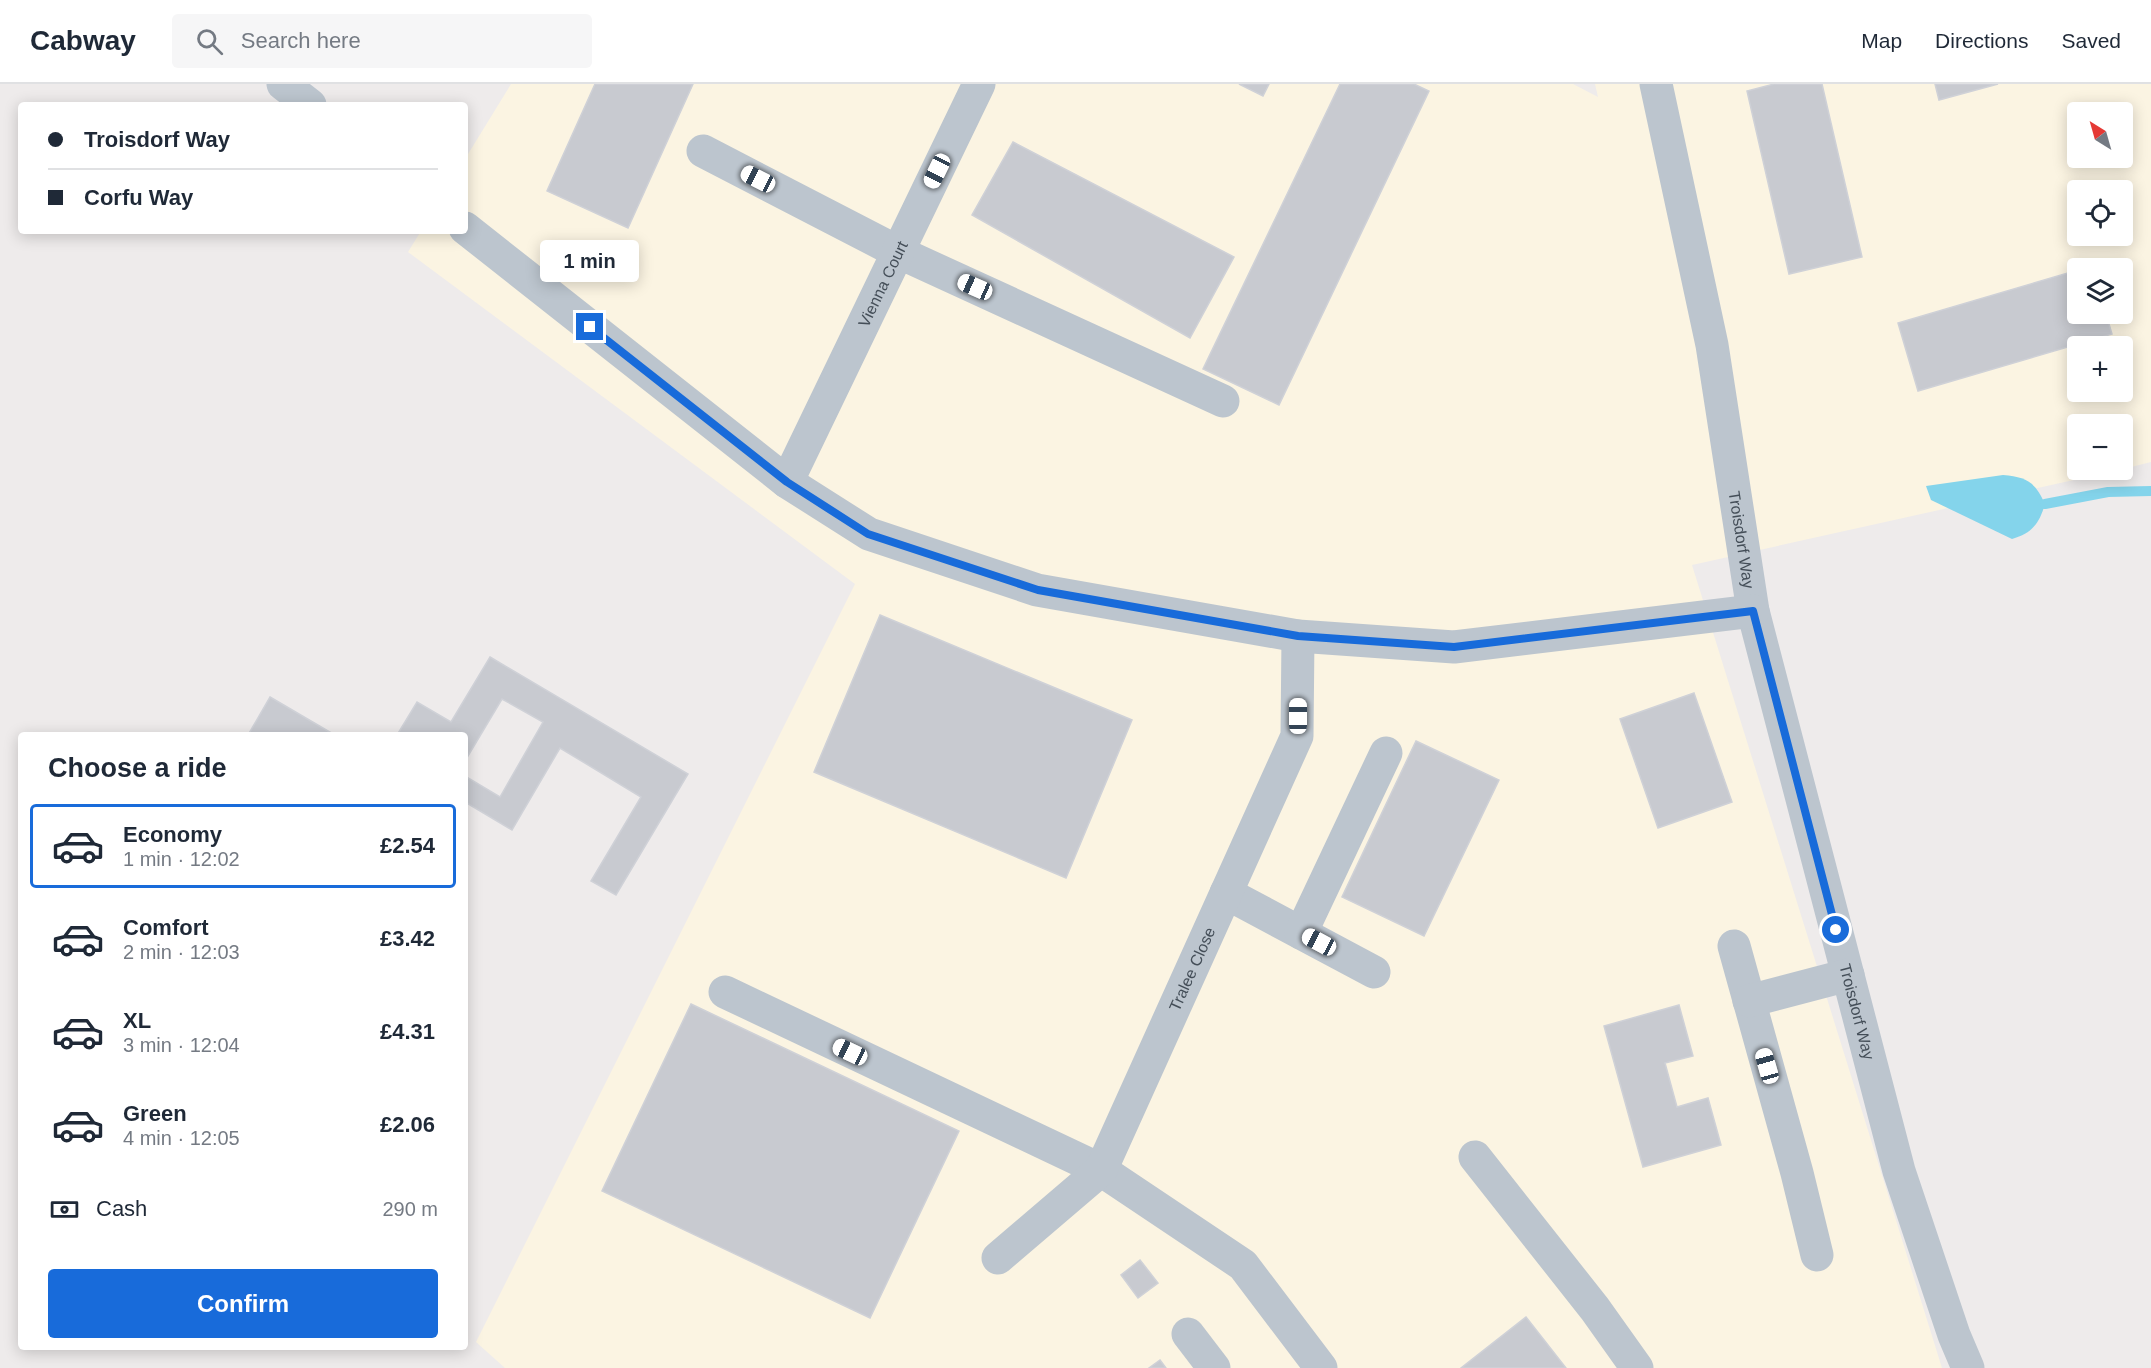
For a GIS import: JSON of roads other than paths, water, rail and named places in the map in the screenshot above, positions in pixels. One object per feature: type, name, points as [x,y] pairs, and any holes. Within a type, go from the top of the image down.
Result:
[{"type":"street","points":[[283,84],[306,102]]},
{"type":"street","name":"Vienna Court","points":[[787,482],[979,84]]},
{"type":"street","name":"Troisdorf Way","points":[[1656,84],[1712,345],[1753,611],[1899,1171],[1954,1335],[1968,1368]]},
{"type":"street","points":[[703,151],[898,252],[1223,401]]},
{"type":"street","points":[[468,230],[787,482],[868,534],[1038,590],[1298,636],[1454,647],[1753,611]]},
{"type":"street","name":"Tralee Close","points":[[998,1258],[1101,1170],[1297,736],[1298,636]]},
{"type":"street","points":[[1301,933],[1386,753]]},
{"type":"street","points":[[1226,893],[1374,972]]},
{"type":"street","points":[[1734,946],[1797,1173],[1817,1255]]},
{"type":"street","points":[[1749,1001],[1848,975]]},
{"type":"street","points":[[726,992],[1101,1170],[1243,1265],[1321,1368]]},
{"type":"street","points":[[1475,1156],[1595,1309],[1637,1368]]},
{"type":"street","points":[[1188,1334],[1214,1368]]},
{"type":"water","points":[[2003,475],[2018,477],[2029,482],[2038,490],[2045,504],[2034,527],[2025,534],[2012,539],[1931,500],[1926,486]]},
{"type":"waterway","points":[[2045,504],[2108,492],[2151,491]]}]
